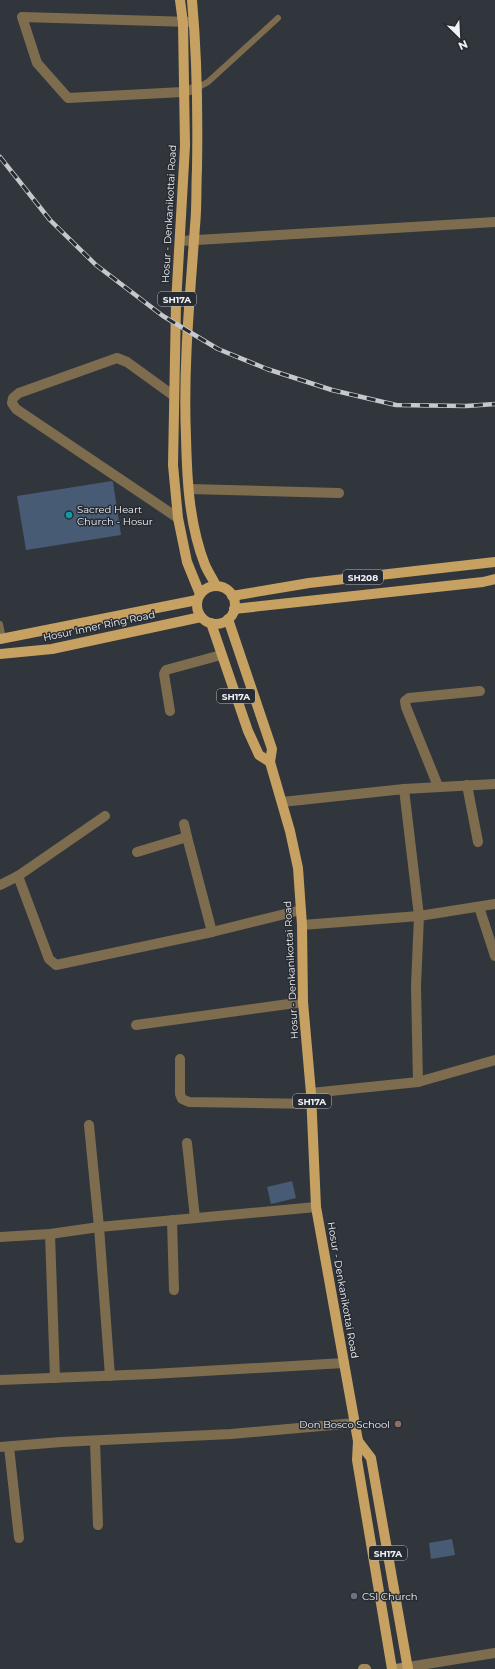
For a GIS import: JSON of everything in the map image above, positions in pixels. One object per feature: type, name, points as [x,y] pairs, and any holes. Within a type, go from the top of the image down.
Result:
[{"type":"main road","name":"Hosur - Denkanikottai Road","points":[[180,0],[183,23],[185,146],[174,396],[173,466],[178,518],[187,562],[199,597],[198,612],[201,617]]},
{"type":"main road","name":"SH17A","points":[[192,0],[197,48],[198,132],[194,240],[185,362],[186,463],[196,534],[205,565],[216,586]]},
{"type":"main road","name":"SH208","points":[[232,596],[309,583],[495,562]]},
{"type":"main road","name":"SH208","points":[[234,609],[475,583],[495,579]]},
{"type":"main road","points":[[199,597],[204,590],[216,586],[223,588],[232,596],[234,609],[228,619],[223,622],[211,623],[201,617]]},
{"type":"main road","name":"Hosur Inner Ring Road","points":[[2,639],[199,597]]},
{"type":"main road","name":"Hosur Inner Ring Road","points":[[0,654],[52,649],[201,617]]},
{"type":"main road","name":"Hosur - Denkanikottai Road","points":[[228,619],[272,750],[270,762],[294,848],[302,925],[303,1002],[312,1104],[316,1207],[358,1441],[357,1460],[392,1669]]},
{"type":"main road","name":"Hosur - Denkanikottai Road","points":[[211,623],[248,731],[259,755],[270,762]]},
{"type":"main road","name":"Hosur - Denkanikottai Road","points":[[358,1441],[371,1458],[408,1668]]},
{"type":"main road","points":[[396,1669],[408,1668]]},
{"type":"street","points":[[194,22],[183,23],[22,17],[38,63],[68,98],[183,92],[197,88]]},
{"type":"street","points":[[180,241],[495,222]]},
{"type":"street","points":[[174,396],[127,362],[117,358],[19,393],[13,398],[12,403],[16,409],[178,518]]},
{"type":"street","points":[[189,489],[339,493]]},
{"type":"street","points":[[170,711],[164,674],[166,670],[221,655]]},
{"type":"street","points":[[438,786],[406,707],[405,701],[408,698],[480,691]]},
{"type":"street","points":[[282,802],[438,786],[495,784]]},
{"type":"street","points":[[467,785],[478,842]]},
{"type":"street","points":[[404,789],[419,916],[416,986],[418,1082]]},
{"type":"street","points":[[0,885],[18,876],[105,816]]},
{"type":"street","points":[[184,824],[212,932]]},
{"type":"street","points":[[137,852],[188,837]]},
{"type":"street","points":[[18,876],[50,959],[56,965],[212,932],[301,910]]},
{"type":"street","points":[[302,925],[419,916],[495,904]]},
{"type":"street","points":[[479,907],[495,956]]},
{"type":"street","points":[[136,1025],[303,1002]]},
{"type":"street","points":[[180,1059],[180,1094],[182,1099],[189,1102],[312,1104]]},
{"type":"street","points":[[311,1093],[418,1082],[495,1060]]},
{"type":"street","points":[[89,1125],[99,1227],[110,1376]]},
{"type":"street","points":[[187,1144],[195,1218]]},
{"type":"street","points":[[0,1237],[50,1234],[99,1227],[316,1207]]},
{"type":"street","points":[[172,1220],[174,1290]]},
{"type":"street","points":[[50,1234],[56,1378]]},
{"type":"street","points":[[0,1380],[344,1364]]},
{"type":"street","points":[[19,1538],[4,1447],[231,1434],[355,1424]]},
{"type":"street","points":[[94,1441],[98,1525]]},
{"type":"street","points":[[408,1668],[495,1653]]},
{"type":"lane","points":[[197,88],[208,82],[278,18]]},
{"type":"lane","points":[[0,624],[2,639]]},
{"type":"building","name":"Sacred Heart Church - Hosur","points":[[112,481],[121,535],[26,550],[17,496]]},
{"type":"building","points":[[292,1181],[296,1198],[271,1204],[267,1187]]},
{"type":"building","points":[[452,1539],[455,1555],[431,1559],[429,1543]]},
{"type":"railway","points":[[0,157],[50,220],[96,265],[163,316],[218,349],[267,369],[332,390],[396,405],[466,406],[495,404]]},
{"type":"place","name":"Sacred Heart Church - Hosur","points":[[69,515]]},
{"type":"place","name":"Don Bosco School","points":[[398,1424]]},
{"type":"place","name":"CSI Church","points":[[354,1596]]}]
